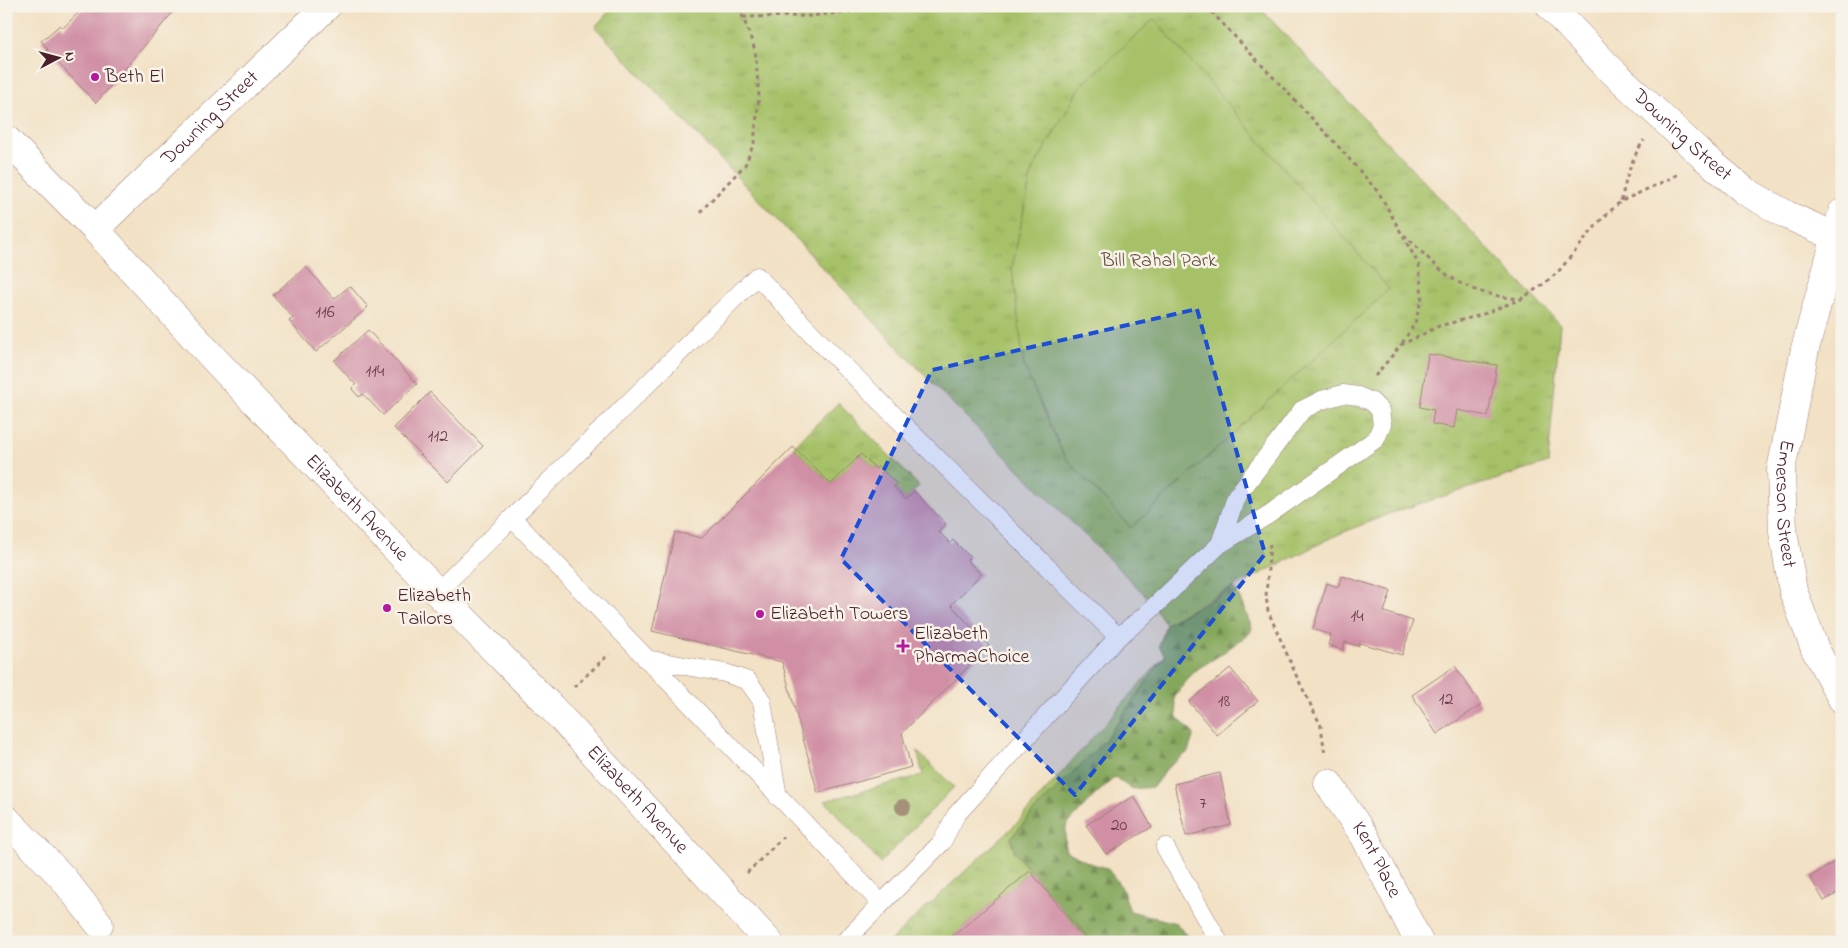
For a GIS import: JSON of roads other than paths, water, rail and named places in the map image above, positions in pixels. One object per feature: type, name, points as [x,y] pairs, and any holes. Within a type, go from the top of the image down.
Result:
[{"type":"street","name":"Downing Street","points":[[95,230],[327,6]]},
{"type":"street","name":"Downing Street","points":[[1550,6],[1607,66],[1703,156],[1745,191],[1787,215],[1839,225]]},
{"type":"street","name":"Elizabeth Avenue","points":[[6,139],[95,230],[216,361],[437,592],[551,707],[769,942]]},
{"type":"street","name":"Emerson Street","points":[[1839,225],[1805,349],[1781,470],[1783,531],[1793,591],[1815,649],[1842,699]]},
{"type":"street","name":"Kent Place","points":[[1328,783],[1365,837],[1419,942]]},
{"type":"street","points":[[6,819],[62,877],[98,924]]},
{"type":"lane","points":[[437,592],[758,276],[819,341],[1118,637]]},
{"type":"lane","points":[[844,942],[942,842],[956,815],[1118,637],[1143,617],[1220,544],[1268,515],[1376,439],[1382,425],[1380,410],[1372,402],[1358,396],[1342,394],[1322,400],[1302,410],[1236,497],[1220,544]]},
{"type":"lane","points":[[512,518],[881,903]]},
{"type":"lane","points":[[646,659],[726,673],[748,682],[762,702],[778,797]]},
{"type":"lane","points":[[1165,848],[1219,942]]},
{"type":"place","name":"Beth El","points":[[95,77]]},
{"type":"place","name":"Elizabeth Tailors","points":[[387,608]]},
{"type":"place","name":"Elizabeth Towers","points":[[760,614]]},
{"type":"place","name":"Elizabeth PharmaChoice","points":[[903,646]]},
{"type":"park label","name":"Bill Rahal Park","points":[[1159,261]]}]
